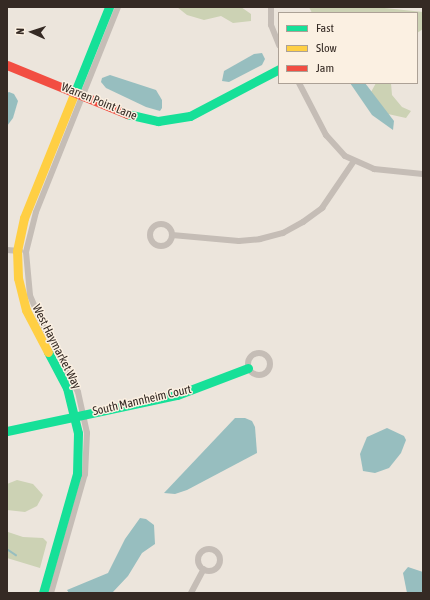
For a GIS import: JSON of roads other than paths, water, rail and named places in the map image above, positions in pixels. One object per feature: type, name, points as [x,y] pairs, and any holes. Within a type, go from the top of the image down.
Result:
[{"type":"street","name":"West Haymarket Way","points":[[80,94],[110,7]]},
{"type":"street","name":"West Haymarket Way","points":[[52,593],[58,556],[77,474],[80,416],[62,377],[26,310],[18,278],[22,251],[24,218],[118,7]]},
{"type":"street","points":[[271,7],[272,25],[278,42]]},
{"type":"street","name":"Warren Point Lane","points":[[7,65],[137,118],[168,121],[190,116],[278,70]]},
{"type":"street","points":[[299,84],[332,144],[354,161],[383,171],[423,174]]},
{"type":"street","points":[[172,235],[239,241],[264,238],[284,233],[322,208],[354,161]]},
{"type":"street","points":[[7,250],[22,251]]},
{"type":"street","name":"South Mannheim Court","points":[[7,431],[177,395],[248,368]]},
{"type":"street","name":"West Haymarket Way","points":[[43,593],[58,556]]},
{"type":"street","points":[[191,593],[204,570]]},
{"type":"water","points":[[262,53],[265,59],[262,65],[229,82],[222,81],[224,71],[254,54]]},
{"type":"water","points":[[110,75],[156,90],[162,100],[162,108],[160,111],[146,107],[106,88],[101,82],[102,78]]},
{"type":"water","points":[[351,84],[366,84],[394,121],[393,130],[372,115]]},
{"type":"water","points":[[9,92],[14,94],[18,101],[13,118],[7,126],[7,93]]},
{"type":"water","points":[[235,418],[245,418],[252,421],[255,427],[257,453],[187,490],[175,494],[164,493]]},
{"type":"water","points":[[387,428],[404,436],[406,440],[401,453],[389,468],[375,473],[363,471],[360,454],[367,437]]},
{"type":"water","points":[[140,518],[146,519],[154,525],[155,544],[142,553],[128,576],[112,593],[69,593],[67,590],[108,573],[125,539]]},
{"type":"water","points":[[408,567],[423,572],[423,593],[407,593],[403,573]]},
{"type":"waterway","points":[[7,549],[16,555]]}]
